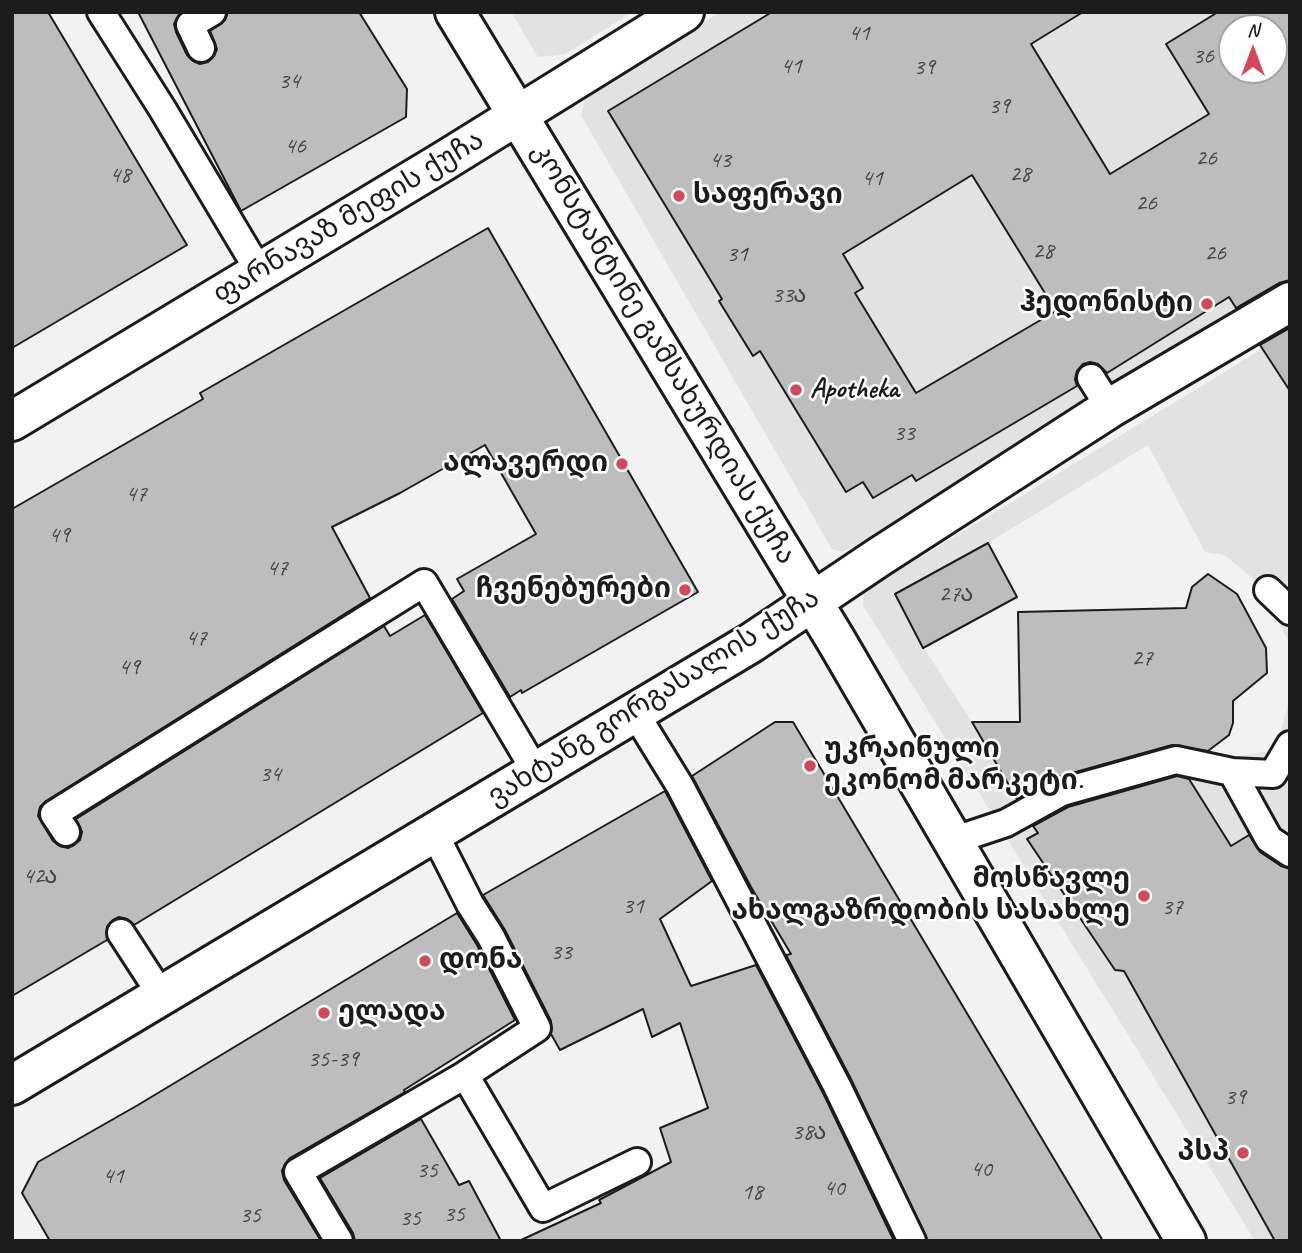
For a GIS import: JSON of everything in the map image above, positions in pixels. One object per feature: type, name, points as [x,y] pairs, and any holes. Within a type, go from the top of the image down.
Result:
[{"type":"street","name":"კონსტანტინე გამსახურდიას ქუჩა","points":[[454,12],[812,601],[1186,1241]]},
{"type":"street","name":"ფარნავაზ მეფის ქუჩა","points":[[12,421],[519,116],[684,12]]},
{"type":"street","name":"ვახტანგ გორგასალის ქუჩა","points":[[12,1085],[751,643],[1101,393],[1290,302]]},
{"type":"lane","points":[[101,12],[259,271]]},
{"type":"lane","points":[[201,48],[190,25],[212,12]]},
{"type":"lane","points":[[66,832],[54,814],[424,583],[536,772]]},
{"type":"lane","points":[[1268,590],[1290,611]]},
{"type":"lane","points":[[635,713],[680,786],[838,1086],[912,1241]]},
{"type":"lane","points":[[952,841],[1006,823],[1062,792],[1176,760],[1232,772],[1273,774],[1290,746]]},
{"type":"lane","points":[[1232,772],[1269,839],[1290,853]]},
{"type":"lane","points":[[339,1241],[298,1172],[464,1074],[537,1027],[434,833]]},
{"type":"lane","points":[[121,933],[162,996]]},
{"type":"lane","points":[[464,1074],[543,1208],[637,1162]]},
{"type":"shaded area","points":[[511,12],[633,12],[565,54],[538,57]]},
{"type":"shaded area","points":[[720,12],[1290,12],[1290,277],[841,552],[832,549],[581,115],[586,95]]},
{"type":"shaded area","points":[[1290,332],[1290,644],[1255,580],[1224,555],[1205,552],[1148,445],[988,543],[1017,597],[924,648],[972,722],[1035,722],[1080,740],[1236,757],[1276,749],[1290,698],[1290,1241],[1255,1241],[863,605],[864,592]]},
{"type":"building","points":[[12,12],[48,12],[187,245],[12,348]]},
{"type":"building","points":[[138,12],[181,12],[174,24],[176,32],[187,55],[200,64],[208,62],[214,56],[217,49],[210,31],[225,20],[228,12],[359,12],[407,89],[406,117],[241,211]]},
{"type":"building","points":[[772,12],[1083,12],[1031,44],[1110,174],[1209,114],[1166,44],[1218,12],[1290,12],[1290,280],[1279,283],[1236,308],[1229,297],[1107,373],[1098,364],[1083,364],[1077,371],[1077,386],[916,481],[912,475],[873,498],[863,482],[846,492],[760,351],[753,356],[719,301],[722,299],[608,111]],"holes":[[[972,175],[1056,311],[916,393],[855,293],[863,288],[843,254]]]},
{"type":"building","points":[[488,228],[698,592],[522,693],[521,690],[510,697],[452,599],[464,591],[457,579],[536,534],[485,445],[400,493],[332,527],[370,598],[46,801],[40,807],[38,816],[53,841],[68,848],[74,845],[80,840],[82,832],[76,819],[384,626],[390,636],[425,615],[483,713],[134,925],[119,917],[113,920],[107,927],[107,940],[12,996],[12,509],[203,399],[200,393]]},
{"type":"building","points":[[1290,328],[1290,391],[1260,345]]},
{"type":"building","points":[[988,543],[1017,597],[923,648],[895,594]]},
{"type":"building","points":[[1208,574],[1237,594],[1266,648],[1267,673],[1233,701],[1233,723],[1229,735],[1208,751],[1172,745],[1058,777],[1017,799],[972,722],[1020,722],[1018,612],[1186,608],[1192,587]]},
{"type":"building","points":[[775,722],[793,722],[1103,1241],[928,1241],[851,1079],[786,955],[791,954],[751,887],[692,776]]},
{"type":"building","points":[[1177,776],[1189,779],[1231,846],[1249,835],[1260,852],[1290,869],[1290,1241],[1275,1241],[1124,971],[1115,970],[1027,839],[1038,833],[1033,826],[1068,807]]},
{"type":"building","points":[[665,791],[712,881],[660,919],[691,986],[756,965],[823,1093],[894,1241],[519,1241],[601,1203],[599,1200],[671,1162],[660,1128],[708,1108],[680,1023],[652,1037],[643,1009],[560,1050],[551,1034],[551,1021],[505,930],[483,895]]},
{"type":"building","points":[[457,913],[477,945],[515,1020],[404,1090],[405,1092],[290,1158],[282,1171],[284,1180],[321,1241],[50,1241],[22,1193],[38,1162]]},
{"type":"building","points":[[421,1119],[459,1185],[469,1181],[501,1241],[355,1241],[353,1233],[320,1178]]},
{"type":"place","name":"საფერავი","points":[[679,196]]},
{"type":"place","name":"ჰედონისტი","points":[[1207,304]]},
{"type":"place","name":"Apotheka","points":[[796,390]]},
{"type":"place","name":"ალავერდი","points":[[622,464]]},
{"type":"place","name":"ჩვენებურები","points":[[685,590]]},
{"type":"place","name":"უკრაინული ეკონომ მარკეტი.","points":[[810,766]]},
{"type":"place","name":"მოსწავლე ახალგაზრდობის სასახლე","points":[[1144,896]]},
{"type":"place","name":"დონა","points":[[425,961]]},
{"type":"place","name":"ელადა","points":[[324,1013]]},
{"type":"place","name":"პსპ","points":[[1243,1153]]}]
